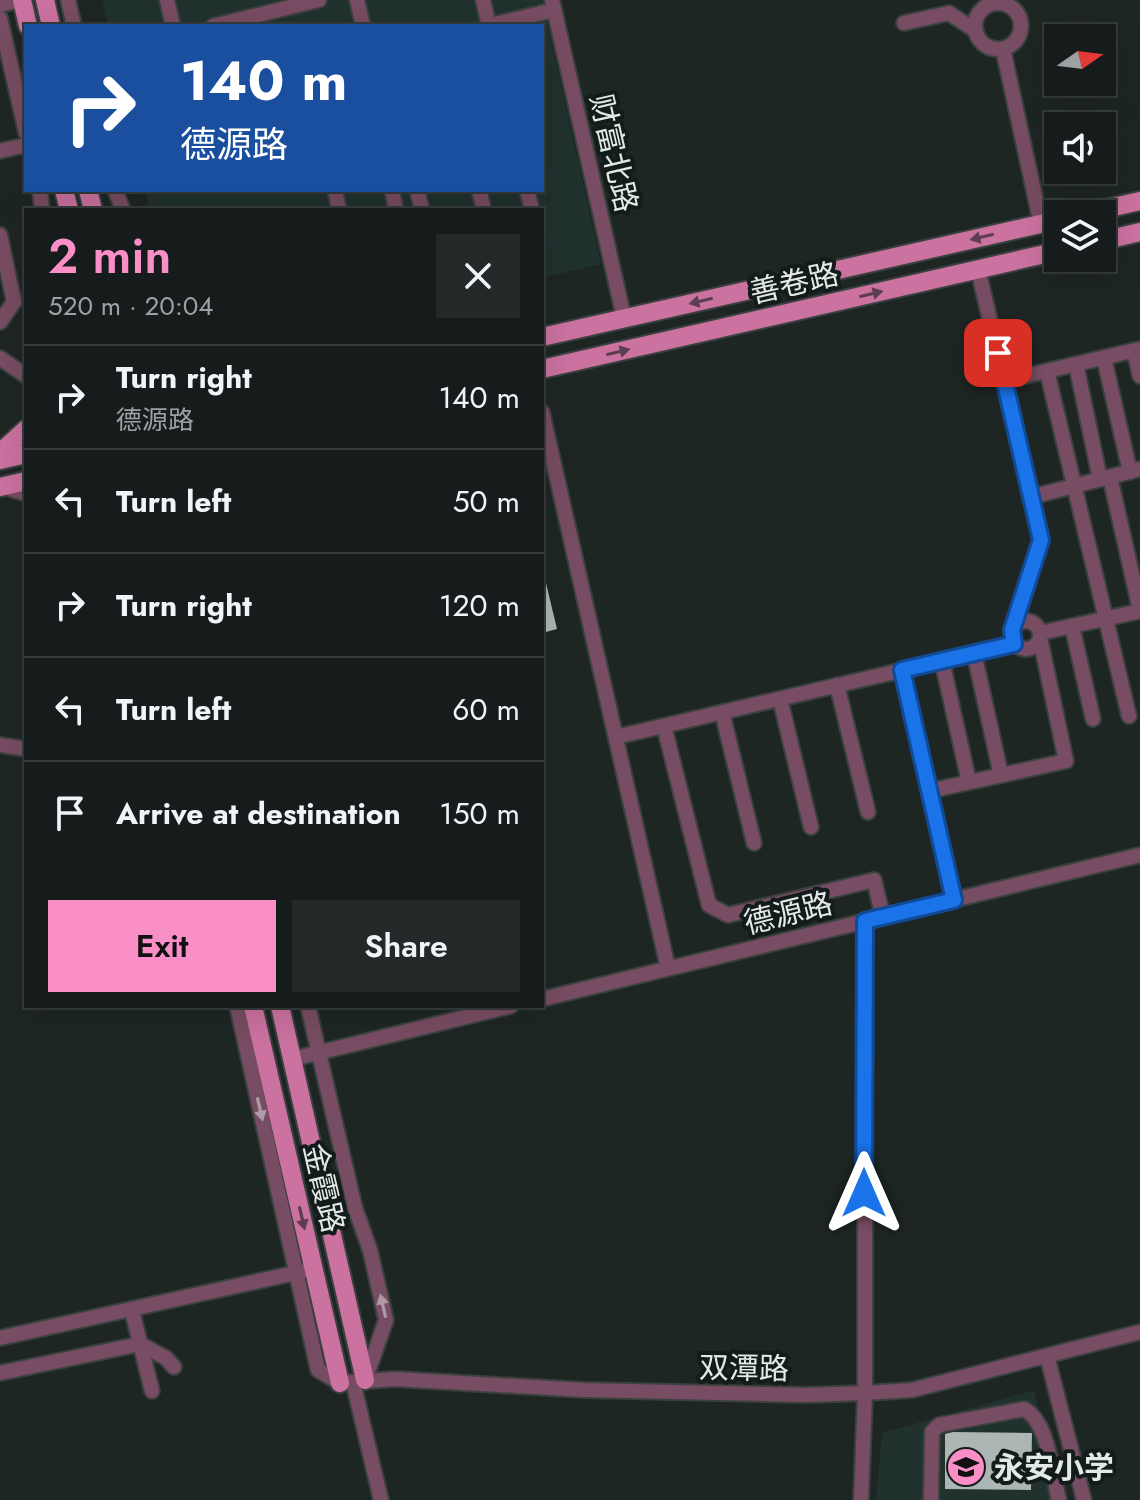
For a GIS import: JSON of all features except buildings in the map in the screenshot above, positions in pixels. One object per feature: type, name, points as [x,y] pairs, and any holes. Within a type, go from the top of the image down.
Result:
[{"type":"main road","points":[[21,0],[27,24]]},
{"type":"main road","points":[[45,0],[51,24]]},
{"type":"main road","points":[[1116,206],[1140,201]]},
{"type":"main road","name":"善卷路","points":[[544,337],[1044,223]]},
{"type":"main road","points":[[1116,238],[1140,232]]},
{"type":"main road","name":"善卷路","points":[[544,369],[1044,254]]},
{"type":"main road","points":[[0,453],[24,431]]},
{"type":"main road","points":[[0,460],[24,454]]},
{"type":"main road","points":[[0,486],[24,481]]},
{"type":"main road","name":"金霞路","points":[[253,1008],[257,1058],[305,1271],[353,1382]]},
{"type":"main road","name":"金霞路","points":[[280,1008],[353,1382]]},
{"type":"street","points":[[0,5],[21,0]]},
{"type":"street","points":[[68,0],[74,24]]},
{"type":"street","points":[[167,0],[173,24]]},
{"type":"street","points":[[221,24],[319,0]]},
{"type":"street","points":[[357,0],[363,24]]},
{"type":"street","points":[[483,0],[488,24]]},
{"type":"street","points":[[904,23],[949,13],[976,31],[989,47],[1003,49],[1020,34],[1020,18],[1010,7],[989,3],[978,17],[976,31]]},
{"type":"street","points":[[494,24],[553,5]]},
{"type":"street","name":"财富北路","points":[[553,5],[624,318]]},
{"type":"street","points":[[0,18],[24,124]]},
{"type":"street","points":[[1003,49],[1044,200]]},
{"type":"street","points":[[0,151],[24,145]]},
{"type":"street","points":[[0,235],[14,302],[0,322]]},
{"type":"street","points":[[978,269],[1041,540],[1011,635],[1014,644]]},
{"type":"street","points":[[1004,381],[1137,350],[1140,376]]},
{"type":"street","points":[[0,358],[24,375]]},
{"type":"street","points":[[1031,497],[1135,470],[1104,358]]},
{"type":"street","points":[[616,737],[1014,644],[1026,650],[1035,646],[1040,636],[1140,610],[1076,364]]},
{"type":"street","points":[[1047,371],[1129,716]]},
{"type":"street","points":[[544,421],[668,968]]},
{"type":"street","points":[[0,486],[24,493]]},
{"type":"street","points":[[929,791],[1066,761],[1040,636],[1031,622],[1015,626]]},
{"type":"street","points":[[1072,626],[1093,719]]},
{"type":"street","points":[[974,653],[1001,775]]},
{"type":"street","points":[[942,661],[969,782]]},
{"type":"street","points":[[902,670],[954,900]]},
{"type":"street","points":[[837,685],[868,812]]},
{"type":"street","points":[[780,699],[811,827]]},
{"type":"street","points":[[722,712],[754,843]]},
{"type":"street","points":[[664,726],[709,905],[728,915],[874,880],[883,917]]},
{"type":"street","points":[[0,745],[24,749]]},
{"type":"street","name":"德源路","points":[[544,999],[1140,855]]},
{"type":"street","points":[[861,1500],[865,1393],[865,921]]},
{"type":"street","points":[[238,1008],[257,1058]]},
{"type":"street","points":[[308,1008],[386,1320],[353,1382],[381,1500]]},
{"type":"street","points":[[292,1059],[503,1008]]},
{"type":"street","points":[[0,1338],[305,1271]]},
{"type":"street","points":[[132,1311],[152,1391]]},
{"type":"street","name":"双潭路","points":[[353,1382],[806,1395],[865,1393],[912,1390],[1140,1332]]},
{"type":"street","points":[[0,1373],[140,1344],[166,1358],[174,1367]]},
{"type":"street","points":[[1047,1356],[1084,1500]]},
{"type":"street","points":[[931,1500],[932,1432],[939,1425],[1024,1409],[1031,1412],[1041,1430],[1059,1500]]},
{"type":"shaded area","points":[[102,0],[542,0],[601,264],[544,278],[544,208],[150,208],[146,192],[544,192],[544,24],[108,24]]},
{"type":"shaded area","name":"永安小学","points":[[1034,1390],[1062,1500],[876,1500],[882,1433]]},
{"type":"place","name":"永安小学","points":[[966,1467]]},
{"type":"route","points":[[864,1193],[865,921],[954,900],[902,670],[1014,644],[1012,630],[1041,540],[998,353]]}]
